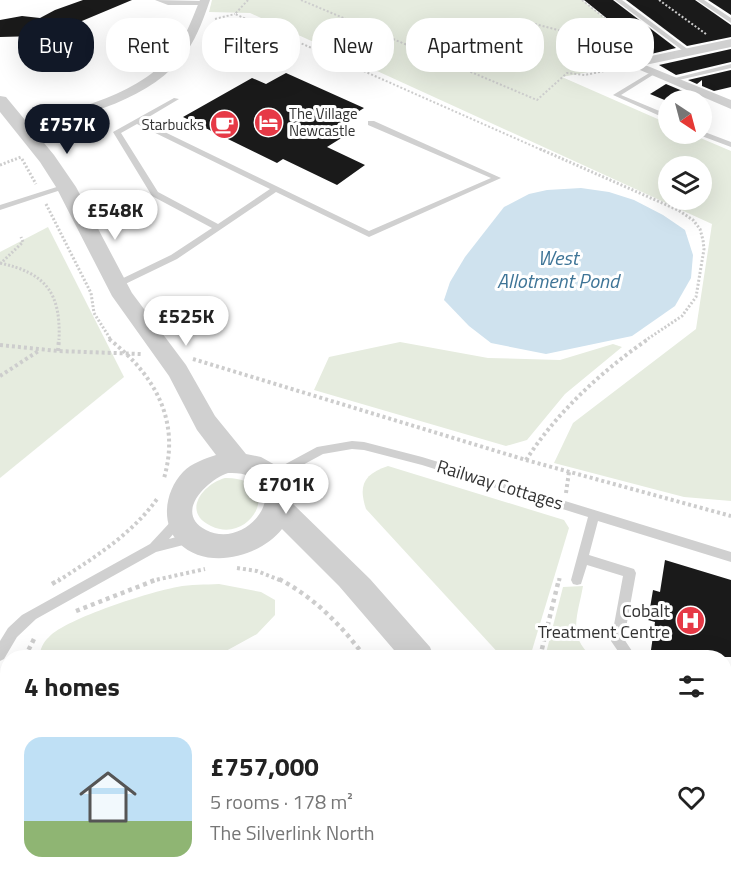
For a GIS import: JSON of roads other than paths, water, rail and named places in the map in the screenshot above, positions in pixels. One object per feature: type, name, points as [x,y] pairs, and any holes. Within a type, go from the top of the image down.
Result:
[{"type":"street","points":[[24,128],[111,99],[154,76],[181,52],[204,2]]},
{"type":"street","points":[[726,44],[632,64],[731,105]]},
{"type":"street","points":[[0,101],[24,128],[66,187],[116,285],[153,340],[178,371],[206,423],[238,462]]},
{"type":"street","points":[[197,474],[206,444],[206,423]]},
{"type":"street","points":[[238,462],[257,466],[271,477],[279,491],[279,507],[271,524],[256,537],[245,542],[223,546],[203,542],[187,527],[179,509],[183,490],[197,474],[217,464],[238,462]]},
{"type":"street","points":[[279,507],[311,543],[338,566],[372,601],[412,650]]},
{"type":"street","points":[[256,537],[292,538],[311,543]]},
{"type":"lane","points":[[158,0],[168,3],[204,2]]},
{"type":"lane","points":[[618,0],[688,52]]},
{"type":"lane","points":[[700,0],[731,21]]},
{"type":"lane","points":[[670,80],[731,66]]},
{"type":"lane","points":[[653,73],[616,95],[658,113]]},
{"type":"lane","points":[[176,99],[117,132],[155,195],[219,228]]},
{"type":"lane","points":[[136,121],[369,234],[497,178],[372,123]]},
{"type":"lane","points":[[712,137],[731,145]]},
{"type":"lane","points":[[0,208],[66,187]]},
{"type":"lane","points":[[116,285],[169,260],[276,189]]},
{"type":"lane","name":"Railway Cottages","points":[[271,477],[321,450],[352,445],[422,461],[731,557]]},
{"type":"lane","points":[[577,580],[594,515]]},
{"type":"lane","points":[[2,650],[15,627],[32,615],[187,527]]},
{"type":"lane","points":[[153,548],[187,527]]},
{"type":"lane","points":[[582,558],[630,573],[617,641],[624,650]]},
{"type":"water","name":"West Allotment Pond","points":[[581,188],[609,192],[634,200],[685,230],[693,255],[691,278],[675,306],[632,336],[546,354],[491,343],[469,326],[444,300],[450,282],[465,257],[504,207],[529,194],[547,190]]},
{"type":"place","name":"The Village Newcastle","points":[[268,123]]},
{"type":"place","name":"Starbucks","points":[[225,125]]},
{"type":"place","name":"Cobalt Treatment Centre","points":[[691,621]]}]
